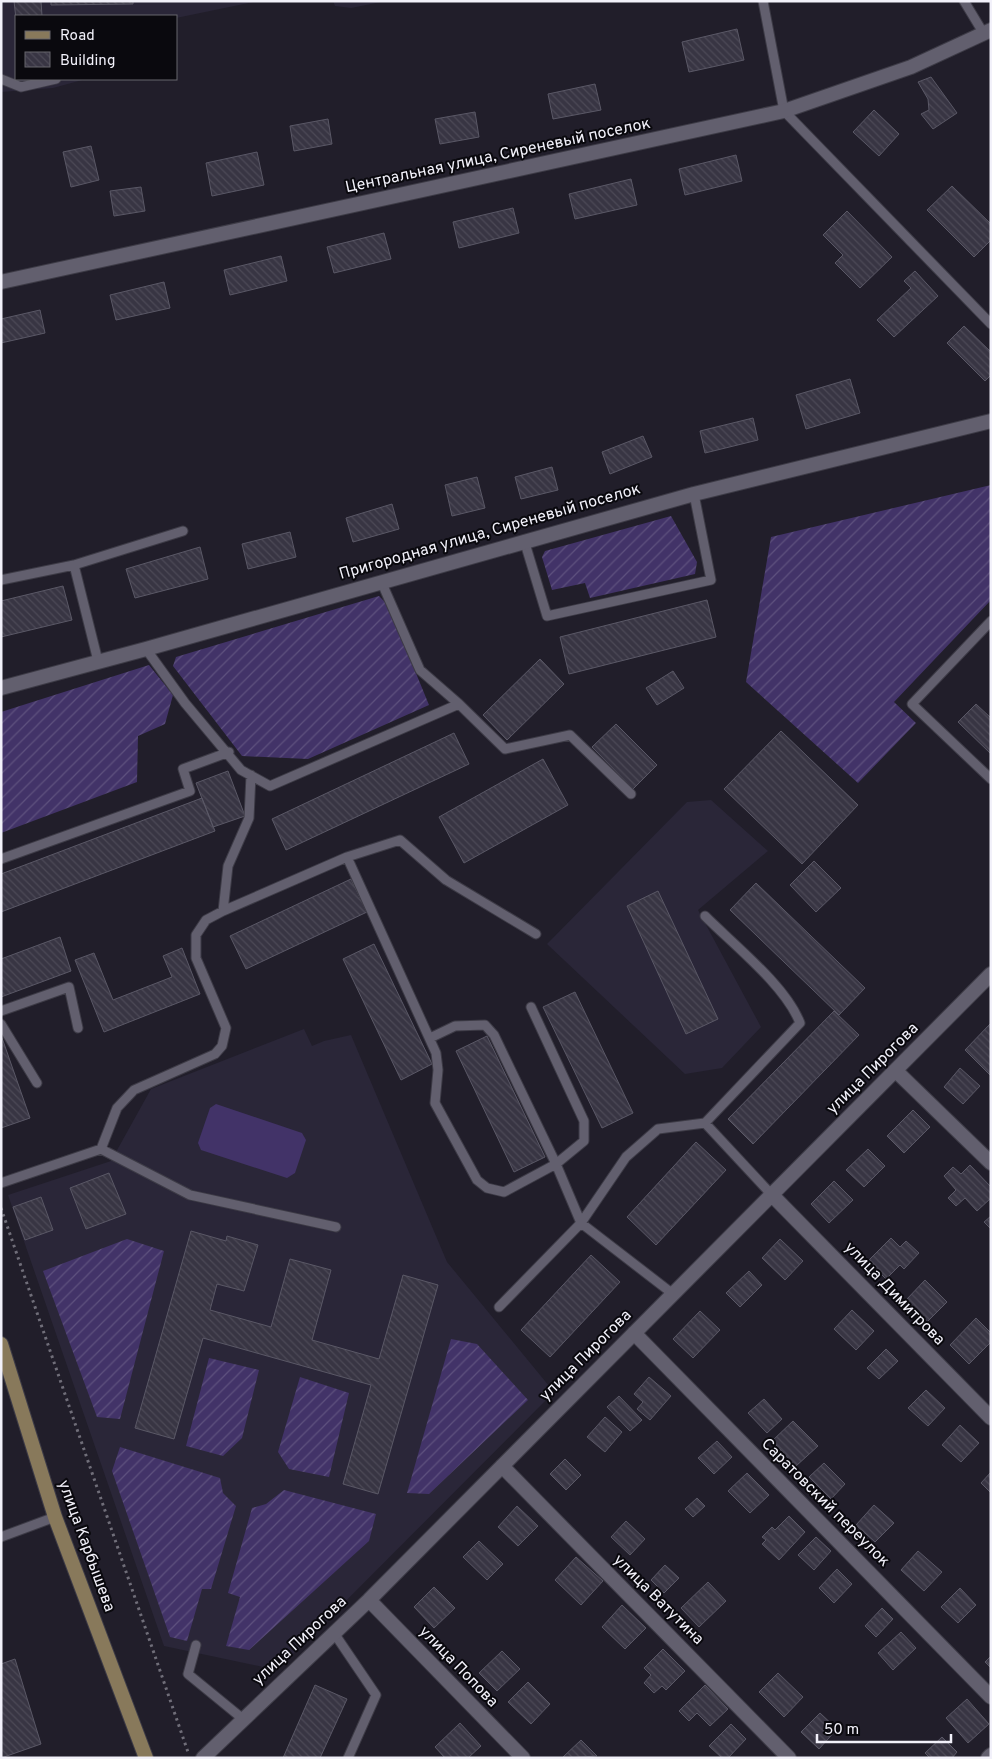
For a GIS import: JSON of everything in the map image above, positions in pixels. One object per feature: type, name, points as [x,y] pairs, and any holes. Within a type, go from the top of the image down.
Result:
[{"type":"main road","name":"улица Карбышева","points":[[1,1344],[55,1517],[146,1758]]},
{"type":"street","name":"Центральная улица, Сиреневый поселок","points":[[1,282],[784,111],[912,67],[988,32]]},
{"type":"street","name":"Пригородная улица, Сиреневый поселок","points":[[1,688],[98,661],[146,650],[524,540],[694,494],[991,420]]},
{"type":"street","name":"улица Пирогова","points":[[203,1758],[369,1600],[991,974]]},
{"type":"street","points":[[896,1071],[991,1162]]},
{"type":"street","name":"улица Димитрова","points":[[772,1194],[991,1418]]},
{"type":"street","name":"Саратовский переулок","points":[[634,1334],[991,1696]]},
{"type":"street","name":"улица Ватутина","points":[[502,1466],[789,1758]]},
{"type":"street","name":"улица Попова","points":[[369,1600],[523,1758]]},
{"type":"street","points":[[988,1758],[991,1755]]},
{"type":"lane","points":[[763,1],[784,111],[991,324]]},
{"type":"lane","points":[[964,1],[988,32]]},
{"type":"lane","points":[[1,79],[21,87],[52,80]]},
{"type":"lane","points":[[524,540],[547,616],[711,580],[694,494]]},
{"type":"lane","points":[[1,580],[74,565],[183,530]]},
{"type":"lane","points":[[74,565],[98,661]]},
{"type":"lane","points":[[381,581],[420,670],[459,704],[504,749],[570,734],[631,794]]},
{"type":"lane","points":[[991,622],[912,704],[991,779]]},
{"type":"lane","points":[[146,650],[185,703],[229,752],[241,770],[270,786],[459,704]]},
{"type":"lane","points":[[1,859],[190,791],[183,769],[229,752]]},
{"type":"lane","points":[[223,911],[228,866],[249,818],[251,775]]},
{"type":"lane","points":[[100,1149],[117,1108],[134,1090],[215,1054],[222,1046],[226,1028],[196,958],[196,935],[206,920],[223,911],[347,857],[400,840],[446,880],[536,934]]},
{"type":"lane","points":[[347,857],[436,1053],[438,1070],[435,1103],[478,1180],[488,1188],[504,1192],[556,1164],[584,1141],[584,1121],[531,1007]]},
{"type":"lane","points":[[499,1307],[581,1223],[626,1157],[658,1129],[705,1123],[800,1023],[795,1011],[782,992],[705,916]]},
{"type":"lane","points":[[1,1012],[70,987],[78,1028]]},
{"type":"lane","points":[[1,1024],[37,1083]]},
{"type":"lane","points":[[430,1038],[455,1026],[485,1025],[494,1035],[556,1164],[581,1223],[673,1294]]},
{"type":"lane","points":[[705,1123],[772,1194]]},
{"type":"lane","points":[[1,1183],[100,1149],[190,1195],[336,1227]]},
{"type":"lane","points":[[1,1537],[55,1517]]},
{"type":"lane","points":[[334,1633],[376,1695],[348,1758]]},
{"type":"lane","points":[[196,1645],[188,1674],[243,1719]]},
{"type":"path","points":[[1,1208],[190,1758]]},
{"type":"shaded area","points":[[1,1],[259,1],[178,18],[178,15],[15,15],[15,80],[82,80],[53,88],[1,92]]},
{"type":"shaded area","points":[[333,1],[386,1],[351,8],[335,6]]},
{"type":"shaded area","points":[[991,485],[991,600],[894,702],[916,723],[858,783],[746,682],[771,537]]},
{"type":"shaded area","points":[[671,516],[697,562],[695,574],[590,598],[585,583],[552,590],[542,557],[545,551]]},
{"type":"shaded area","points":[[379,596],[388,605],[429,705],[308,759],[242,756],[173,666],[176,657]]},
{"type":"shaded area","points":[[149,665],[173,695],[165,724],[138,736],[137,782],[1,833],[1,712]]},
{"type":"shaded area","points":[[711,800],[768,851],[698,910],[761,1027],[722,1068],[685,1074],[547,944],[687,802]]},
{"type":"shaded area","points":[[304,1029],[312,1046],[324,1041],[351,1035],[447,1262],[554,1392],[277,1670],[164,1646],[8,1195],[111,1161],[151,1089]]},
{"type":"shaded area","points":[[216,1104],[302,1133],[306,1140],[295,1173],[287,1178],[201,1150],[198,1143],[210,1108]]},
{"type":"shaded area","points":[[127,1239],[164,1251],[120,1419],[97,1417],[43,1271]]},
{"type":"shaded area","points":[[451,1339],[477,1344],[528,1400],[429,1494],[407,1493]]},
{"type":"shaded area","points":[[209,1358],[259,1370],[242,1438],[223,1456],[186,1446]]},
{"type":"shaded area","points":[[300,1377],[349,1393],[329,1477],[289,1469],[278,1452]]},
{"type":"shaded area","points":[[120,1447],[220,1478],[223,1493],[236,1506],[211,1589],[202,1589],[187,1641],[170,1637],[112,1471]]},
{"type":"shaded area","points":[[284,1490],[376,1514],[369,1541],[249,1650],[226,1646],[240,1597],[228,1593],[252,1508],[266,1504]]},
{"type":"building","points":[[14,1],[41,1],[42,15],[16,15]]},
{"type":"building","points":[[51,1],[133,1],[133,4],[51,5]]},
{"type":"building","points":[[737,29],[744,60],[689,72],[682,42]]},
{"type":"building","points":[[931,77],[957,113],[933,129],[921,114],[929,110],[928,99],[918,82]]},
{"type":"building","points":[[595,84],[601,110],[553,119],[548,94]]},
{"type":"building","points":[[874,110],[899,134],[879,156],[853,132]]},
{"type":"building","points":[[475,112],[479,137],[440,144],[435,119]]},
{"type":"building","points":[[328,119],[332,144],[294,151],[290,126]]},
{"type":"building","points":[[91,146],[99,180],[71,187],[63,152]]},
{"type":"building","points":[[257,152],[264,185],[212,196],[206,163]]},
{"type":"building","points":[[736,155],[742,181],[685,195],[679,169]]},
{"type":"building","points":[[631,179],[637,205],[575,219],[569,194]]},
{"type":"building","points":[[952,186],[991,224],[991,240],[974,257],[927,210]]},
{"type":"building","points":[[141,187],[145,211],[114,216],[110,191]]},
{"type":"building","points":[[513,208],[519,233],[459,248],[453,222]]},
{"type":"building","points":[[847,211],[892,257],[860,288],[835,263],[843,255],[823,235]]},
{"type":"building","points":[[384,233],[391,259],[334,273],[327,247]]},
{"type":"building","points":[[281,256],[287,281],[230,295],[224,270]]},
{"type":"building","points":[[915,271],[938,296],[894,337],[877,320],[911,288],[904,281]]},
{"type":"building","points":[[164,282],[170,308],[116,320],[110,295]]},
{"type":"building","points":[[40,310],[45,333],[1,343],[1,319]]},
{"type":"building","points":[[964,326],[991,352],[991,375],[985,381],[947,343]]},
{"type":"building","points":[[850,379],[860,413],[806,429],[796,395]]},
{"type":"building","points":[[753,418],[758,440],[705,453],[700,431]]},
{"type":"building","points":[[643,436],[652,457],[610,474],[602,452]]},
{"type":"building","points":[[552,467],[558,490],[521,499],[515,477]]},
{"type":"building","points":[[477,477],[485,508],[452,516],[445,485]]},
{"type":"building","points":[[392,504],[399,529],[353,542],[346,518]]},
{"type":"building","points":[[290,532],[296,557],[248,569],[242,544]]},
{"type":"building","points":[[200,547],[208,579],[135,598],[126,569]]},
{"type":"building","points":[[63,586],[72,620],[1,637],[1,601]]},
{"type":"building","points":[[707,600],[716,637],[569,674],[560,637]]},
{"type":"building","points":[[540,659],[564,684],[507,740],[483,715]]},
{"type":"building","points":[[673,671],[684,688],[657,705],[646,688]]},
{"type":"building","points":[[976,704],[991,718],[991,754],[958,722]]},
{"type":"building","points":[[616,724],[657,765],[633,789],[592,747]]},
{"type":"building","points":[[781,731],[858,805],[802,864],[724,789]]},
{"type":"building","points":[[454,733],[469,764],[286,850],[272,819]]},
{"type":"building","points":[[543,759],[568,805],[464,863],[439,817]]},
{"type":"building","points":[[228,771],[245,816],[213,827],[196,783]]},
{"type":"building","points":[[202,798],[215,831],[1,912],[1,874]]},
{"type":"building","points":[[814,861],[841,888],[816,912],[790,885]]},
{"type":"building","points":[[351,879],[367,912],[246,969],[230,936]]},
{"type":"building","points":[[756,883],[865,988],[839,1015],[730,910]]},
{"type":"building","points":[[658,891],[718,1019],[686,1034],[627,906]]},
{"type":"building","points":[[60,937],[71,971],[1,997],[1,959]]},
{"type":"building","points":[[374,944],[432,1064],[401,1080],[343,959]]},
{"type":"building","points":[[182,948],[200,994],[104,1032],[75,960],[94,953],[113,1000],[172,977],[163,956]]},
{"type":"building","points":[[575,992],[633,1113],[602,1128],[543,1007]]},
{"type":"building","points":[[834,1011],[859,1035],[753,1144],[728,1119]]},
{"type":"building","points":[[991,1025],[991,1076],[965,1050]]},
{"type":"building","points":[[1,1035],[30,1118],[1,1128]]},
{"type":"building","points":[[487,1036],[545,1157],[514,1172],[456,1051]]},
{"type":"building","points":[[960,1068],[980,1086],[963,1104],[944,1087]]},
{"type":"building","points":[[913,1110],[930,1127],[904,1153],[887,1136]]},
{"type":"building","points":[[696,1142],[726,1170],[656,1245],[627,1217]]},
{"type":"building","points":[[868,1149],[885,1166],[864,1187],[846,1170]]},
{"type":"building","points":[[970,1165],[991,1187],[991,1198],[977,1211],[965,1198],[956,1206],[948,1198],[956,1190],[944,1176],[953,1167],[961,1174]]},
{"type":"building","points":[[109,1173],[126,1214],[86,1229],[70,1188]]},
{"type":"building","points":[[834,1181],[853,1200],[829,1223],[811,1204]]},
{"type":"building","points":[[41,1197],[53,1230],[25,1240],[13,1207]]},
{"type":"building","points":[[991,1216],[991,1229],[984,1222]]},
{"type":"building","points":[[191,1231],[226,1241],[227,1236],[258,1245],[244,1291],[217,1284],[210,1310],[271,1327],[290,1259],[331,1270],[312,1340],[379,1359],[403,1275],[438,1285],[378,1494],[343,1484],[371,1385],[203,1338],[174,1439],[135,1428]]},
{"type":"building","points":[[891,1238],[900,1247],[906,1241],[919,1253],[904,1269],[900,1265],[886,1279],[868,1261]]},
{"type":"building","points":[[780,1239],[803,1261],[785,1280],[762,1258]]},
{"type":"building","points":[[591,1255],[620,1282],[550,1357],[521,1330]]},
{"type":"building","points":[[749,1271],[762,1285],[740,1307],[726,1293]]},
{"type":"building","points":[[925,1280],[947,1302],[927,1322],[906,1300]]},
{"type":"building","points":[[852,1310],[874,1331],[856,1350],[834,1329]]},
{"type":"building","points":[[700,1311],[720,1330],[693,1358],[673,1339]]},
{"type":"building","points":[[976,1318],[991,1333],[991,1342],[969,1364],[950,1345]]},
{"type":"building","points":[[886,1349],[898,1361],[879,1379],[867,1368]]},
{"type":"building","points":[[649,1377],[671,1396],[650,1420],[637,1409],[643,1402],[634,1394]]},
{"type":"building","points":[[926,1390],[945,1408],[928,1426],[908,1408]]},
{"type":"building","points":[[619,1396],[642,1420],[630,1431],[607,1407]]},
{"type":"building","points":[[764,1399],[782,1419],[767,1433],[748,1413]]},
{"type":"building","points":[[605,1417],[622,1432],[605,1452],[587,1437]]},
{"type":"building","points":[[793,1421],[818,1446],[796,1466],[772,1441]]},
{"type":"building","points":[[960,1425],[979,1443],[961,1462],[942,1445]]},
{"type":"building","points":[[717,1441],[732,1457],[714,1474],[698,1458]]},
{"type":"building","points":[[565,1459],[581,1475],[566,1490],[550,1474]]},
{"type":"building","points":[[824,1463],[845,1484],[831,1499],[809,1477]]},
{"type":"building","points":[[991,1472],[991,1493],[981,1483]]},
{"type":"building","points":[[747,1473],[769,1495],[750,1513],[728,1491]]},
{"type":"building","points":[[697,1498],[705,1506],[693,1517],[685,1509]]},
{"type":"building","points":[[874,1505],[894,1523],[875,1542],[856,1525]]},
{"type":"building","points":[[517,1506],[538,1526],[518,1546],[498,1527]]},
{"type":"building","points":[[789,1516],[805,1532],[779,1560],[762,1544],[766,1540],[762,1537],[772,1527],[775,1530]]},
{"type":"building","points":[[626,1521],[645,1539],[630,1555],[611,1537]]},
{"type":"building","points":[[816,1537],[831,1551],[814,1570],[798,1555]]},
{"type":"building","points":[[479,1541],[503,1564],[487,1580],[463,1557]]},
{"type":"building","points":[[918,1551],[942,1572],[924,1591],[901,1570]]},
{"type":"building","points":[[576,1557],[603,1581],[581,1605],[555,1580]]},
{"type":"building","points":[[665,1565],[679,1578],[664,1593],[651,1580]]},
{"type":"building","points":[[837,1569],[852,1584],[834,1603],[819,1588]]},
{"type":"building","points":[[708,1582],[726,1601],[699,1627],[681,1608]]},
{"type":"building","points":[[434,1587],[455,1608],[434,1628],[414,1607]]},
{"type":"building","points":[[960,1588],[976,1605],[958,1623],[941,1607]]},
{"type":"building","points":[[622,1605],[646,1628],[625,1649],[602,1627]]},
{"type":"building","points":[[882,1608],[893,1619],[876,1637],[865,1626]]},
{"type":"building","points":[[901,1632],[916,1648],[893,1670],[878,1653]]},
{"type":"building","points":[[663,1649],[685,1671],[666,1690],[662,1686],[654,1693],[644,1683],[651,1675],[644,1668]]},
{"type":"building","points":[[502,1651],[520,1669],[497,1691],[479,1673]]},
{"type":"building","points":[[991,1656],[991,1668],[985,1662]]},
{"type":"building","points":[[15,1659],[41,1744],[1,1758],[1,1664]]},
{"type":"building","points":[[778,1673],[803,1697],[784,1717],[759,1692]]},
{"type":"building","points":[[528,1682],[550,1704],[531,1724],[508,1702]]},
{"type":"building","points":[[315,1685],[347,1699],[320,1758],[283,1758]]},
{"type":"building","points":[[705,1685],[728,1709],[710,1726],[697,1713],[689,1721],[679,1711]]},
{"type":"building","points":[[967,1699],[989,1724],[968,1743],[946,1718]]},
{"type":"building","points":[[820,1713],[837,1729],[819,1749],[801,1732]]},
{"type":"building","points":[[460,1723],[481,1746],[468,1758],[445,1758],[435,1747]]},
{"type":"building","points":[[731,1724],[746,1739],[728,1758],[722,1758],[709,1746]]},
{"type":"building","points":[[942,1737],[957,1752],[952,1758],[930,1758],[925,1753]]},
{"type":"building","points":[[581,1740],[597,1756],[563,1757]]}]
